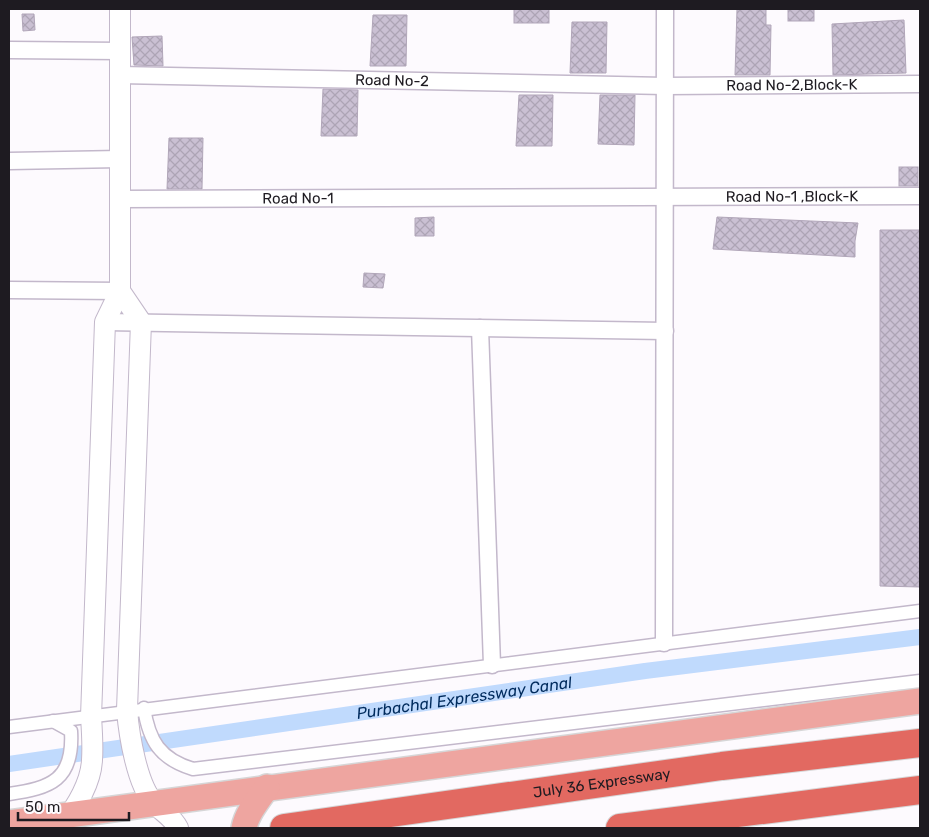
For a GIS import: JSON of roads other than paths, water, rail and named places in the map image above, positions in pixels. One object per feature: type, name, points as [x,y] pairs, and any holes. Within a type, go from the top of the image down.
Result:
[{"type":"highway","name":"July 36 Expressway","points":[[284,828],[722,766],[920,743]]},
{"type":"highway","points":[[620,828],[920,790]]},
{"type":"main road","points":[[9,823],[64,821],[153,802],[920,701]]},
{"type":"main road","points":[[244,828],[254,805],[267,787]]},
{"type":"street","points":[[64,821],[89,779],[92,760],[91,716],[105,322],[120,291],[120,9]]},
{"type":"street","points":[[664,643],[665,9]]},
{"type":"street","points":[[9,50],[120,50]]},
{"type":"street","name":"Road No-2","points":[[120,75],[665,86]]},
{"type":"street","name":"Road No-2,Block-K","points":[[665,86],[920,84]]},
{"type":"street","points":[[9,161],[120,159]]},
{"type":"street","name":"Road No-1 ,Block-K","points":[[665,198],[920,196]]},
{"type":"street","name":"Road No-1","points":[[120,198],[665,198]]},
{"type":"street","points":[[9,290],[120,291]]},
{"type":"street","points":[[120,291],[141,322],[136,709],[129,732],[134,756],[143,782],[153,802],[178,828]]},
{"type":"street","points":[[105,322],[664,331]]},
{"type":"street","points":[[480,328],[492,665]]},
{"type":"street","points":[[9,727],[136,709],[920,611]]},
{"type":"street","points":[[136,709],[151,738],[163,754],[178,764],[193,769],[920,681]]},
{"type":"street","points":[[9,794],[36,790],[49,785],[61,775],[68,763],[72,746],[71,731],[53,721]]},
{"type":"waterway","name":"Purbachal Expressway Canal","points":[[9,764],[645,671],[920,637]]}]
